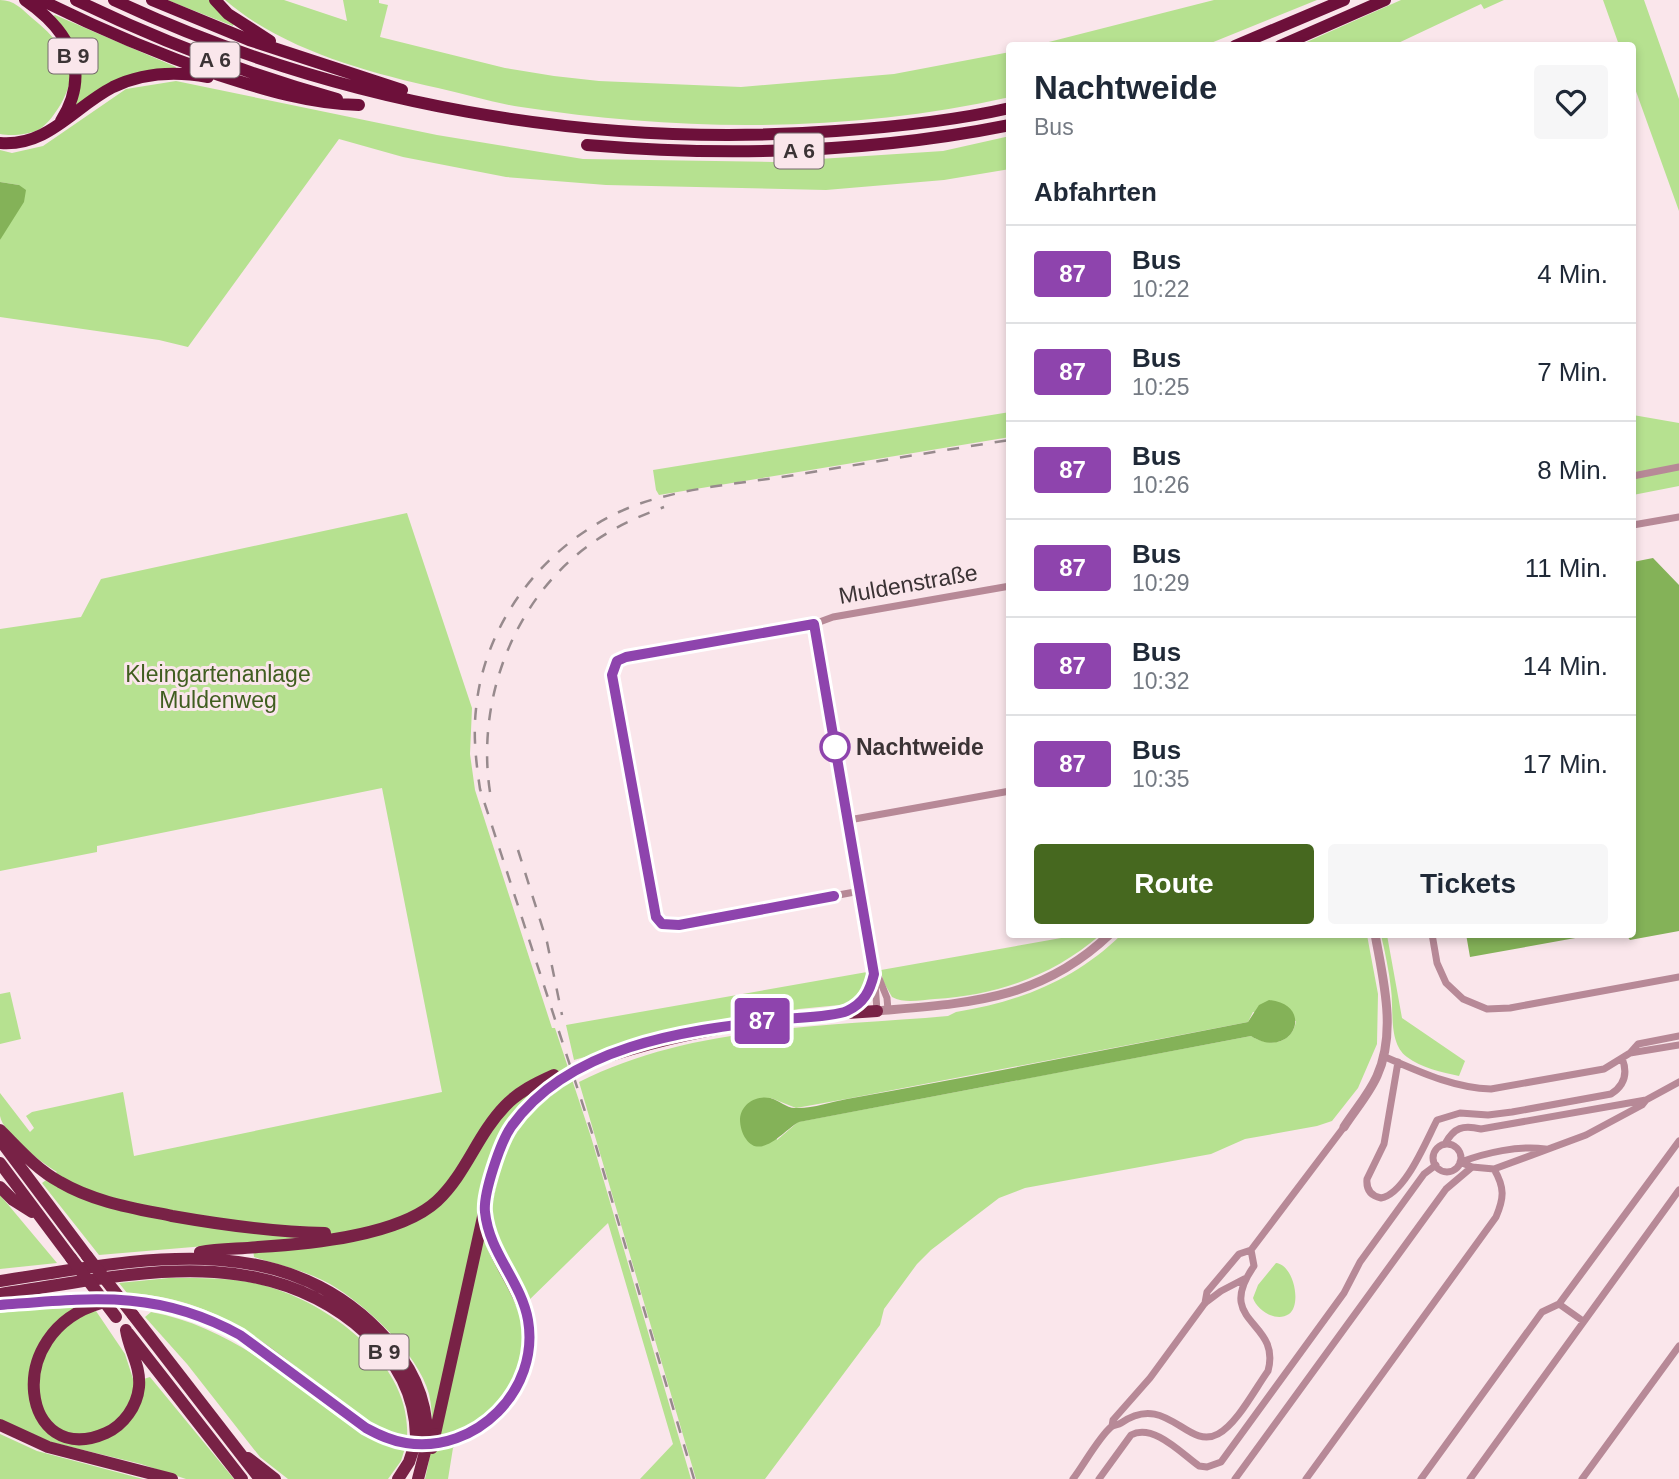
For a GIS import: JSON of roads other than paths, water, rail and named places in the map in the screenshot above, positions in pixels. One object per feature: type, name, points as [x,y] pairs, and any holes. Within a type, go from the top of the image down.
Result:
[{"type":"highway","name":"B 9","points":[[25,0],[58,30],[68,44],[74,60],[75,93],[58,125]]},
{"type":"highway","points":[[41,0],[130,42],[239,82]]},
{"type":"highway","name":"A 6","points":[[58,125],[106,91],[142,76],[176,73],[239,82],[325,104],[359,105],[265,78],[189,51],[76,0]]},
{"type":"highway","name":"A 6","points":[[114,0],[211,41],[302,73],[441,107],[578,128],[678,135],[777,135],[864,129],[1006,109]]},
{"type":"highway","points":[[152,0],[249,40],[419,95],[441,107]]},
{"type":"highway","points":[[215,0],[228,14],[295,55]]},
{"type":"highway","points":[[1244,42],[1344,0]]},
{"type":"highway","points":[[1289,42],[1385,0]]},
{"type":"highway","points":[[0,143],[29,141],[41,137],[58,125]]},
{"type":"highway","name":"A 6","points":[[587,145],[682,152],[779,152],[873,146],[1006,126]]},
{"type":"highway","points":[[845,1013],[867,996],[874,971]]},
{"type":"highway","points":[[1,1280],[207,1251],[263,1247],[360,1234],[402,1222],[436,1202],[462,1171],[484,1133],[505,1105],[533,1085],[555,1079],[615,1053],[674,1037],[762,1021],[882,1010]]},
{"type":"highway","points":[[419,1477],[425,1442],[494,1167],[509,1129],[555,1079]]},
{"type":"highway","points":[[0,1130],[37,1167],[58,1181],[97,1199],[180,1217],[269,1231],[360,1234]]},
{"type":"highway","points":[[0,1140],[260,1479]]},
{"type":"highway","points":[[0,1163],[242,1479]]},
{"type":"highway","points":[[0,1187],[13,1200],[38,1216]]},
{"type":"highway","points":[[0,1306],[82,1299],[124,1299],[177,1308],[219,1323],[259,1346],[366,1428],[389,1439],[418,1444],[448,1441],[472,1432],[497,1413],[518,1384],[528,1354],[530,1340],[524,1305],[497,1255],[484,1209]]},
{"type":"highway","points":[[165,1259],[209,1258],[266,1266],[302,1278],[349,1304],[388,1339],[417,1381],[425,1404],[425,1442],[398,1479]]},
{"type":"highway","name":"B 9","points":[[0,1294],[123,1276],[192,1270],[246,1275],[286,1286],[329,1304],[357,1325],[387,1355],[409,1390],[415,1421],[425,1442]]},
{"type":"highway","points":[[30,1347],[50,1324],[62,1316],[124,1299]]},
{"type":"highway","points":[[21,1388],[30,1412],[47,1430],[59,1436],[87,1439],[109,1432],[127,1417],[137,1397],[139,1385],[137,1363],[128,1345],[126,1330]]},
{"type":"highway","points":[[0,1425],[48,1447],[172,1479]]},
{"type":"highway","points":[[239,1452],[260,1465],[275,1479]]},
{"type":"street","points":[[1636,475],[1679,467]]},
{"type":"street","points":[[1636,524],[1679,517]]},
{"type":"street","name":"Muldenstraße","points":[[860,891],[679,925],[662,924],[656,917],[612,675],[617,661],[626,657],[814,624],[833,617],[1006,587]]},
{"type":"street","points":[[814,624],[882,1010],[957,1004],[1003,996],[1043,981],[1067,968],[1105,938]]},
{"type":"street","points":[[849,820],[1006,792]]},
{"type":"street","points":[[1205,1303],[1207,1292],[1239,1254],[1251,1250],[1373,1084],[1383,1056],[1386,1002],[1376,938]]},
{"type":"street","points":[[1433,938],[1437,963],[1446,983],[1463,999],[1487,1009],[1679,977]]},
{"type":"street","points":[[1383,1056],[1449,1082],[1477,1089],[1491,1089],[1604,1069],[1622,1059],[1638,1044],[1679,1036]]},
{"type":"street","points":[[1630,1053],[1679,1045]]},
{"type":"street","points":[[1398,1062],[1384,1144],[1367,1179],[1368,1190],[1375,1197],[1386,1197],[1397,1190],[1437,1120],[1460,1113],[1488,1115],[1512,1112],[1611,1094],[1619,1089],[1625,1077],[1622,1059]]},
{"type":"street","points":[[1436,1166],[1435,1152],[1446,1144],[1450,1134],[1456,1129],[1481,1129],[1646,1100],[1679,1082]]},
{"type":"street","points":[[1460,1162],[1472,1167],[1494,1169],[1586,1135],[1643,1105],[1646,1100]]},
{"type":"street","points":[[1421,1479],[1542,1312],[1559,1304],[1679,1141]]},
{"type":"street","points":[[1436,1166],[1445,1171],[1456,1168],[1460,1162],[1457,1148],[1446,1144]]},
{"type":"street","points":[[1460,1162],[1473,1157],[1531,1147],[1545,1149]]},
{"type":"street","points":[[1099,1479],[1131,1435],[1137,1432],[1152,1433],[1199,1466],[1207,1467],[1221,1462],[1344,1293],[1360,1262],[1424,1174],[1436,1166]]},
{"type":"street","points":[[1234,1479],[1446,1189],[1472,1167]]},
{"type":"street","points":[[1306,1479],[1496,1217],[1504,1192],[1494,1169]]},
{"type":"street","points":[[1445,1171],[1446,1189]]},
{"type":"street","points":[[1470,1479],[1679,1191]]},
{"type":"street","points":[[1073,1479],[1112,1426],[1138,1412],[1170,1419],[1188,1432],[1201,1436],[1211,1437],[1229,1426],[1268,1371],[1271,1361],[1270,1350],[1256,1326],[1244,1315],[1239,1300],[1245,1279],[1254,1266],[1251,1250]]},
{"type":"street","points":[[1112,1426],[1113,1420],[1150,1378],[1205,1303],[1222,1290],[1245,1279]]},
{"type":"street","points":[[1559,1304],[1583,1321]]},
{"type":"street","points":[[1582,1479],[1679,1346]]},
{"type":"railway","points":[[694,1479],[593,1136],[480,789],[475,729],[481,678],[504,619],[522,592],[565,546],[591,527],[619,512],[683,492],[1006,441]]},
{"type":"railway","points":[[490,792],[487,758],[495,689],[520,624],[539,595],[562,569],[588,546],[625,524],[664,507]]},
{"type":"railway","points":[[518,850],[547,942],[562,1015]]},
{"type":"place","name":"Nachtweide","points":[[835,747]]},
{"type":"park label","name":"Kleingartenanlage Muldenweg","points":[[218,687]]}]
